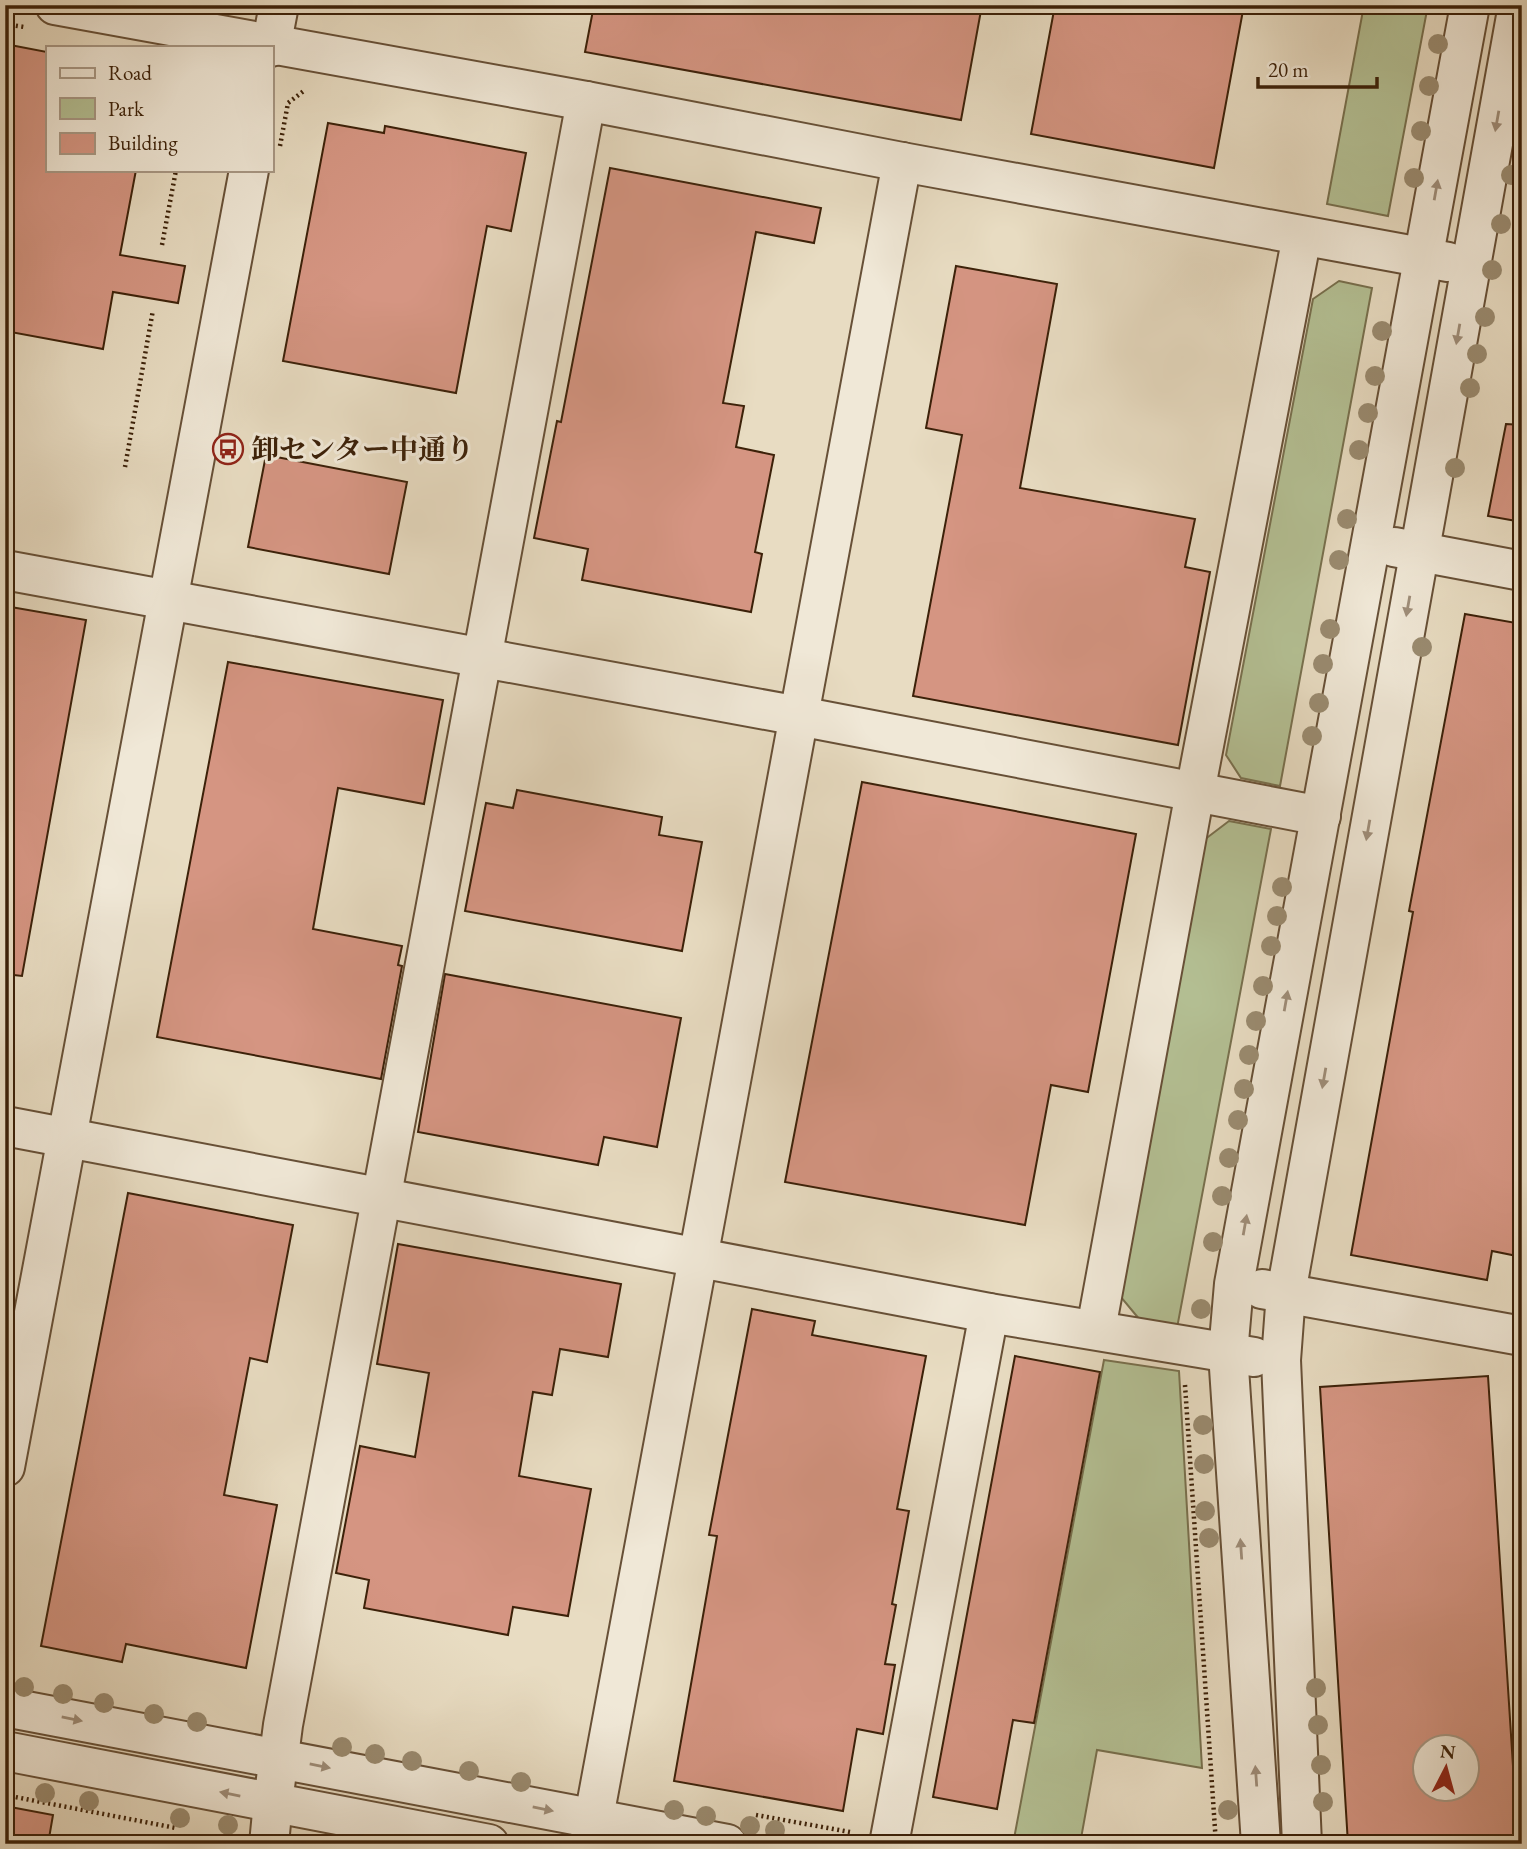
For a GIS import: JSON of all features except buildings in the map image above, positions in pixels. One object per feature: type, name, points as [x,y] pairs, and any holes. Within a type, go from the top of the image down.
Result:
[{"type":"street","points":[[55,5],[271,46],[279,5]]},
{"type":"street","points":[[1261,1844],[1228,1353],[1234,1284],[1470,5]]},
{"type":"street","points":[[1302,1844],[1280,1360],[1286,1293],[1518,5]]},
{"type":"street","points":[[273,46],[586,101],[1470,267]]},
{"type":"street","points":[[269,1844],[279,1758],[586,101]]},
{"type":"street","points":[[592,1831],[902,162]]},
{"type":"street","points":[[5,1467],[169,600],[261,172]]},
{"type":"street","points":[[1097,1329],[1195,792],[1302,236]]},
{"type":"street","points":[[1371,541],[1522,570]]},
{"type":"street","points":[[5,570],[799,716],[1321,816]]},
{"type":"street","points":[[5,1126],[989,1313],[1280,1360]]},
{"type":"street","points":[[1234,1284],[1522,1336]]},
{"type":"street","points":[[889,1844],[989,1313]]},
{"type":"street","points":[[5,1707],[279,1758],[592,1831],[727,1844]]},
{"type":"street","points":[[5,1751],[489,1844]]},
{"type":"path","points":[[273,140],[288,103],[307,89]]},
{"type":"path","points":[[162,246],[176,172]]},
{"type":"path","points":[[125,467],[153,310]]},
{"type":"path","points":[[1182,1345],[1216,1844]]},
{"type":"path","points":[[5,1795],[179,1828]]},
{"type":"green space","points":[[1364,5],[1428,5],[1388,216],[1327,204]]},
{"type":"green space","points":[[1339,281],[1372,288],[1280,786],[1241,778],[1226,755],[1313,299]]},
{"type":"green space","points":[[1229,821],[1271,829],[1177,1328],[1140,1320],[1120,1296],[1204,840]]},
{"type":"green space","points":[[1104,1360],[1179,1371],[1202,1768],[1097,1750],[1080,1844],[1013,1844]]},
{"type":"place","name":"卸センター中通り","points":[[228,449]]}]
